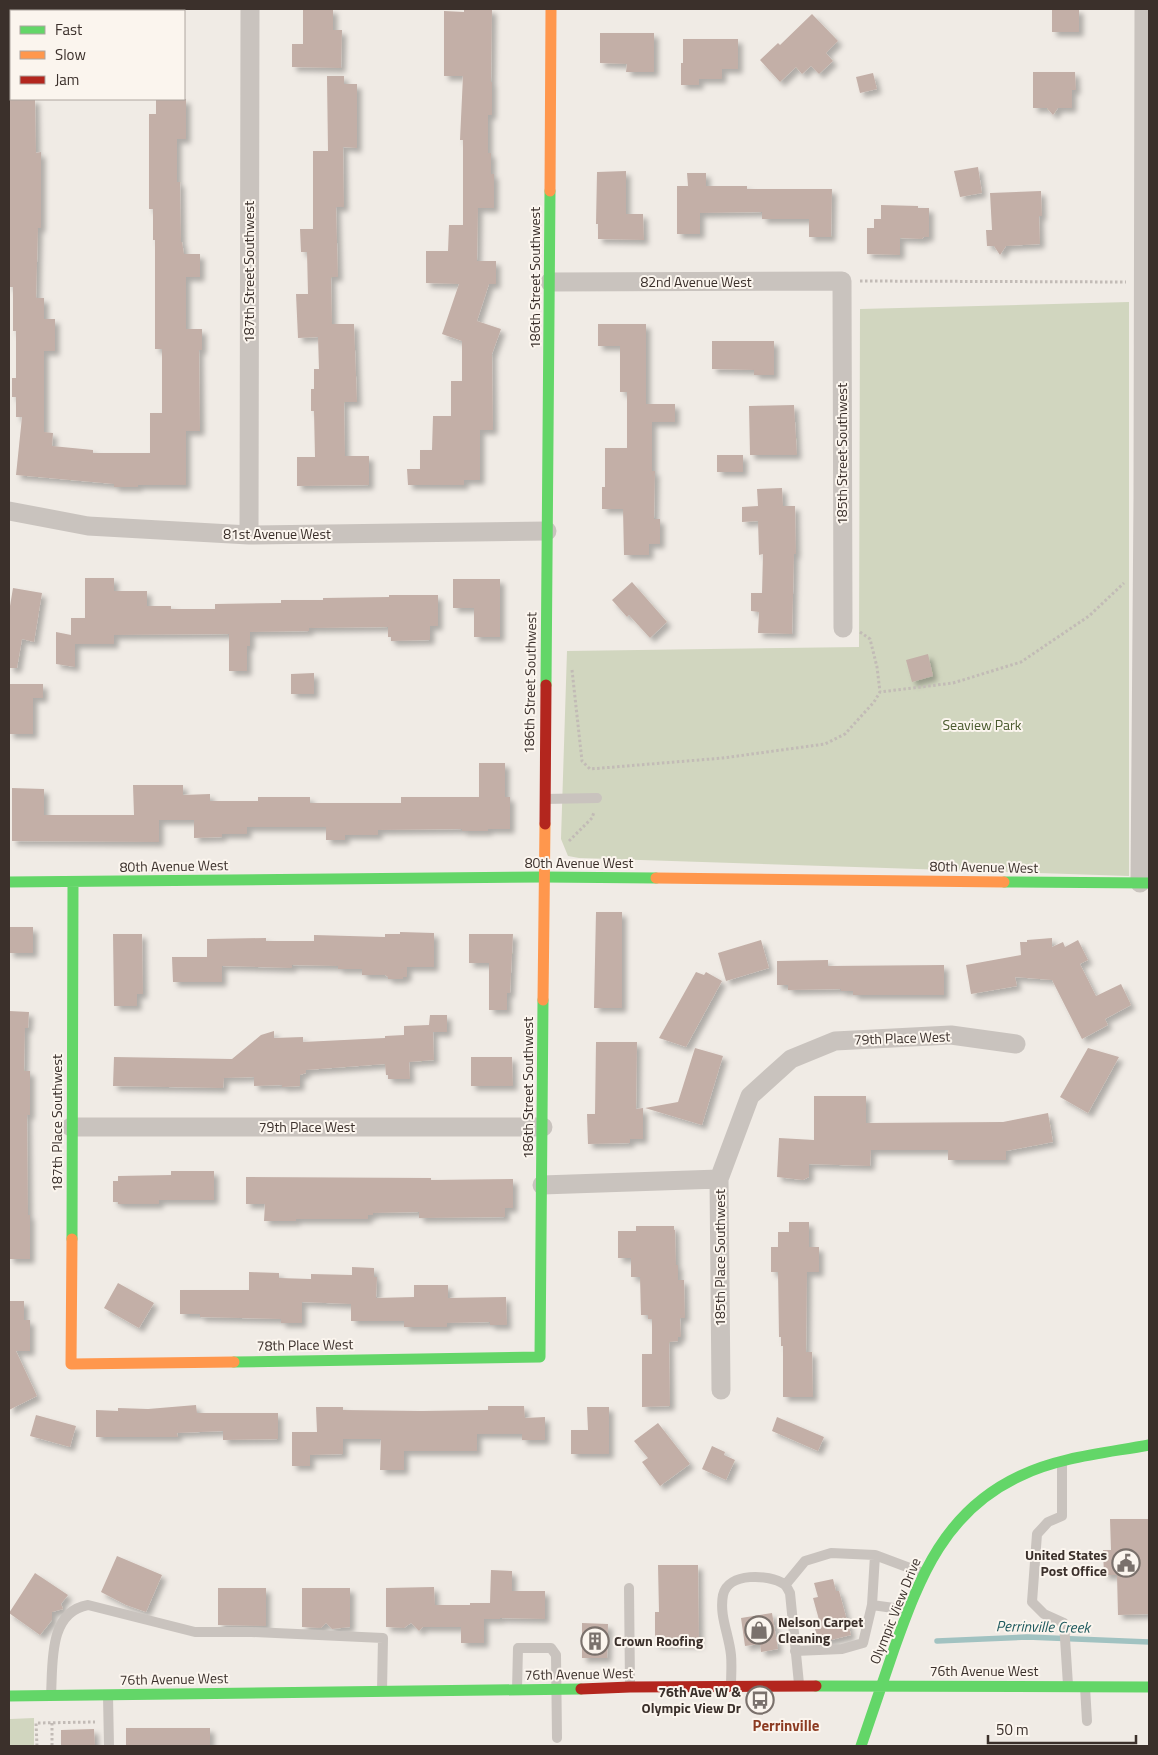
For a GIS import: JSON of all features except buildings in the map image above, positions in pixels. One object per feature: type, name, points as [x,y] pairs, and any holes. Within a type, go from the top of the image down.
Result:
[{"type":"street","name":"187th Street Southwest","points":[[249,535],[250,9]]},
{"type":"street","name":"186th Street Southwest","points":[[540,1357],[551,9]]},
{"type":"street","points":[[1144,9],[1146,224],[1143,282],[1146,498],[1143,566],[1145,883]]},
{"type":"street","name":"82nd Avenue West","points":[[550,282],[842,281]]},
{"type":"street","name":"185th Street Southwest","points":[[842,281],[842,628]]},
{"type":"street","name":"81st Avenue West","points":[[9,511],[88,526],[249,535],[547,531]]},
{"type":"street","name":"80th Avenue West","points":[[9,882],[544,877],[1145,883]]},
{"type":"street","name":"187th Place Southwest","points":[[71,1364],[73,882]]},
{"type":"street","name":"79th Place West","points":[[791,1059],[835,1041],[951,1035],[1016,1044]]},
{"type":"street","name":"185th Place Southwest","points":[[721,1390],[719,1179],[750,1096],[791,1059]]},
{"type":"street","name":"79th Place West","points":[[71,1127],[543,1127]]},
{"type":"street","points":[[542,1185],[719,1179]]},
{"type":"street","name":"78th Place West","points":[[71,1364],[540,1357]]},
{"type":"street","name":"Olympic View Drive","points":[[860,1746],[923,1573],[947,1534],[978,1501],[1019,1476],[1062,1462],[1149,1446]]},
{"type":"street","name":"76th Avenue West","points":[[9,1696],[882,1685],[1149,1687]]},
{"type":"lane","points":[[544,799],[598,798]]},
{"type":"lane","points":[[1062,1462],[1062,1516],[1048,1522],[1037,1534],[1032,1602],[1044,1614],[1064,1623],[1068,1686]]},
{"type":"lane","points":[[786,1584],[805,1561],[831,1553],[875,1555],[923,1573]]},
{"type":"lane","points":[[795,1651],[842,1649],[863,1643],[872,1605],[875,1555]]},
{"type":"lane","points":[[731,1687],[731,1655],[722,1614],[723,1593],[729,1585],[747,1577],[766,1577],[786,1584],[790,1593],[799,1687]]},
{"type":"lane","points":[[629,1588],[630,1687]]},
{"type":"lane","points":[[51,1696],[53,1654],[60,1628],[65,1618],[73,1611],[80,1606],[88,1605],[195,1632],[252,1632],[383,1638],[382,1692]]},
{"type":"lane","points":[[872,1605],[908,1610]]},
{"type":"lane","points":[[517,1690],[518,1648],[551,1648],[556,1654],[557,1738]]},
{"type":"lane","points":[[1085,1686],[1087,1721]]},
{"type":"lane","points":[[108,1695],[109,1746]]},
{"type":"path","points":[[842,281],[1143,282]]},
{"type":"path","points":[[880,692],[953,683],[1020,662],[1089,616],[1143,566]]},
{"type":"path","points":[[571,666],[582,762],[590,768],[723,758],[825,744],[846,734],[874,702],[880,692],[877,667],[870,639],[858,630],[842,628]]},
{"type":"path","points":[[567,843],[592,818],[598,798]]},
{"type":"path","points":[[37,1746],[36,1723],[98,1722]]},
{"type":"path","points":[[52,1723],[52,1746]]},
{"type":"green space","name":"Seaview Park","points":[[1129,302],[1129,876],[579,858],[568,856],[561,839],[567,651],[859,647],[860,309]]},
{"type":"green space","points":[[34,1718],[34,1746],[10,1746],[10,1719]]},
{"type":"waterway","name":"Perrinville Creek","points":[[937,1641],[1027,1637],[1149,1642]]},
{"type":"traffic: fast","points":[[546,685],[550,191]]},
{"type":"traffic: fast","points":[[9,882],[543,877],[656,878]]},
{"type":"traffic: fast","points":[[72,1239],[73,882]]},
{"type":"traffic: fast","points":[[1004,882],[1149,883]]},
{"type":"traffic: fast","points":[[234,1362],[540,1357],[543,1000]]},
{"type":"traffic: fast","points":[[861,1746],[914,1596],[939,1548],[954,1527],[972,1508],[994,1490],[1020,1476],[1051,1464],[1083,1456],[1149,1445]]},
{"type":"traffic: fast","points":[[816,1686],[1149,1687]]},
{"type":"traffic: fast","points":[[9,1696],[581,1689]]},
{"type":"traffic: slow","points":[[550,191],[551,9]]},
{"type":"traffic: slow","points":[[543,1000],[545,824]]},
{"type":"traffic: slow","points":[[656,878],[1004,882]]},
{"type":"traffic: slow","points":[[72,1239],[71,1364],[234,1362]]},
{"type":"traffic: jam","points":[[545,824],[546,685]]},
{"type":"traffic: jam","points":[[581,1689],[816,1686]]},
{"type":"place","name":"United States Post Office","points":[[1126,1563]]},
{"type":"place","name":"Nelson Carpet Cleaning","points":[[759,1630]]},
{"type":"place","name":"Crown Roofing","points":[[595,1641]]},
{"type":"place","name":"76th Ave W & Olympic View Dr","points":[[760,1700]]},
{"type":"district","name":"Perrinville","points":[[786,1726]]}]
